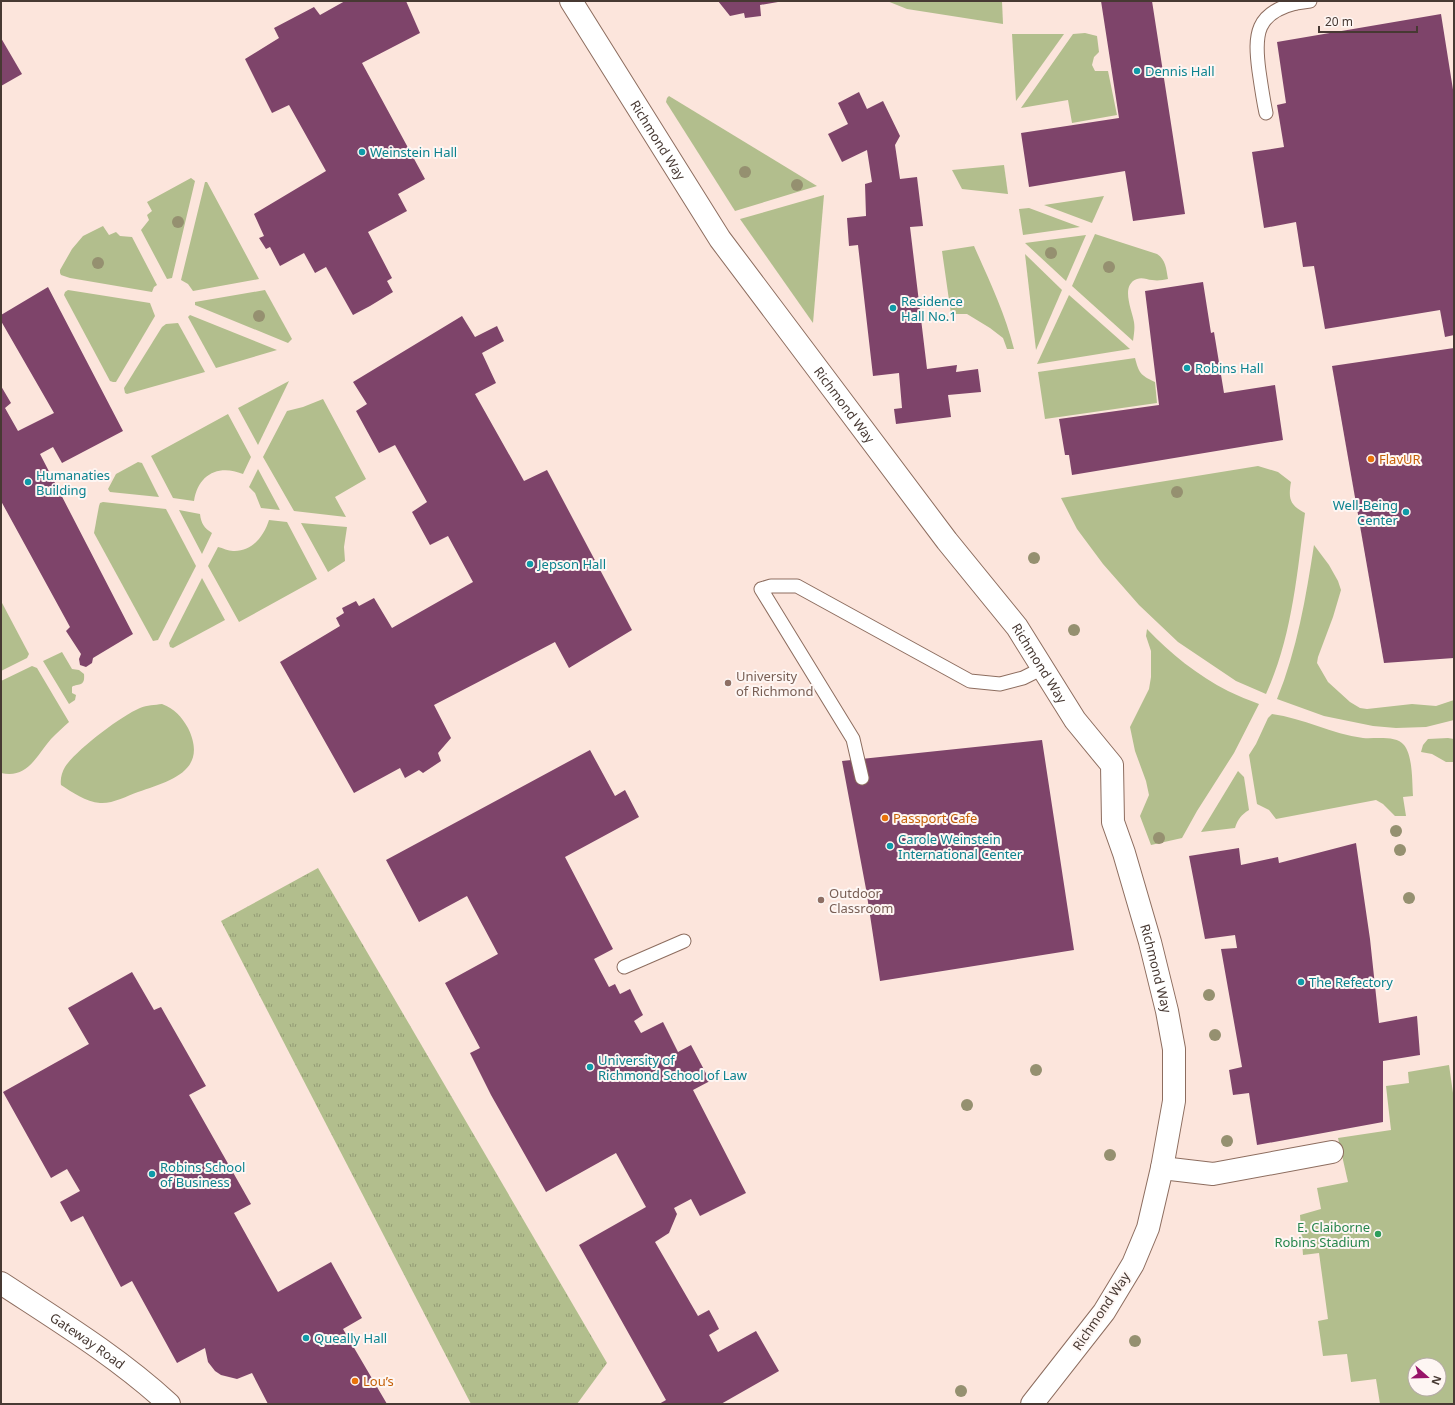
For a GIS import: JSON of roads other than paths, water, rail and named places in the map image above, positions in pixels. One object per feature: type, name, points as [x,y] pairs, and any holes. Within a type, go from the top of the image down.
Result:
[{"type":"street","name":"Richmond Way","points":[[571,1],[720,239],[947,540],[1017,627],[1075,720],[1112,765],[1113,822],[1124,853],[1150,942],[1167,1010],[1174,1049],[1174,1101],[1162,1168],[1148,1228],[1133,1264],[1104,1312],[1032,1404]]},
{"type":"street","points":[[1162,1168],[1213,1174],[1332,1152]]},
{"type":"street","name":"Gateway Road","points":[[1,1284],[58,1320],[130,1370],[169,1404]]},
{"type":"lane","points":[[1266,113],[1256,51],[1257,34],[1265,19],[1277,9],[1296,2],[1310,1]]},
{"type":"lane","points":[[862,778],[853,739],[761,589],[771,586],[797,586],[970,681],[1000,684],[1023,678],[1043,668]]},
{"type":"lane","points":[[624,967],[684,941]]},
{"type":"place","name":"Dennis Hall","points":[[1137,71]]},
{"type":"place","name":"Weinstein Hall","points":[[362,152]]},
{"type":"place","name":"Residence Hall No.1","points":[[893,308]]},
{"type":"place","name":"Robins Hall","points":[[1187,368]]},
{"type":"place","name":"FlavUR","points":[[1371,459]]},
{"type":"place","name":"Humanaties Building","points":[[28,482]]},
{"type":"place","name":"Well-Being Center","points":[[1406,512]]},
{"type":"place","name":"Jepson Hall","points":[[530,564]]},
{"type":"place","name":"University of Richmond","points":[[728,683]]},
{"type":"place","name":"Passport Cafe","points":[[885,818]]},
{"type":"place","name":"Carole Weinstein International Center","points":[[890,846]]},
{"type":"place","name":"Outdoor Classroom","points":[[821,900]]},
{"type":"place","name":"The Refectory","points":[[1301,982]]},
{"type":"place","name":"University of Richmond School of Law","points":[[590,1067]]},
{"type":"place","name":"Robins School of Business","points":[[152,1174]]},
{"type":"place","name":"E. Claiborne Robins Stadium","points":[[1378,1234]]},
{"type":"place","name":"Queally Hall","points":[[306,1338]]},
{"type":"place","name":"Lou’s","points":[[355,1381]]}]
